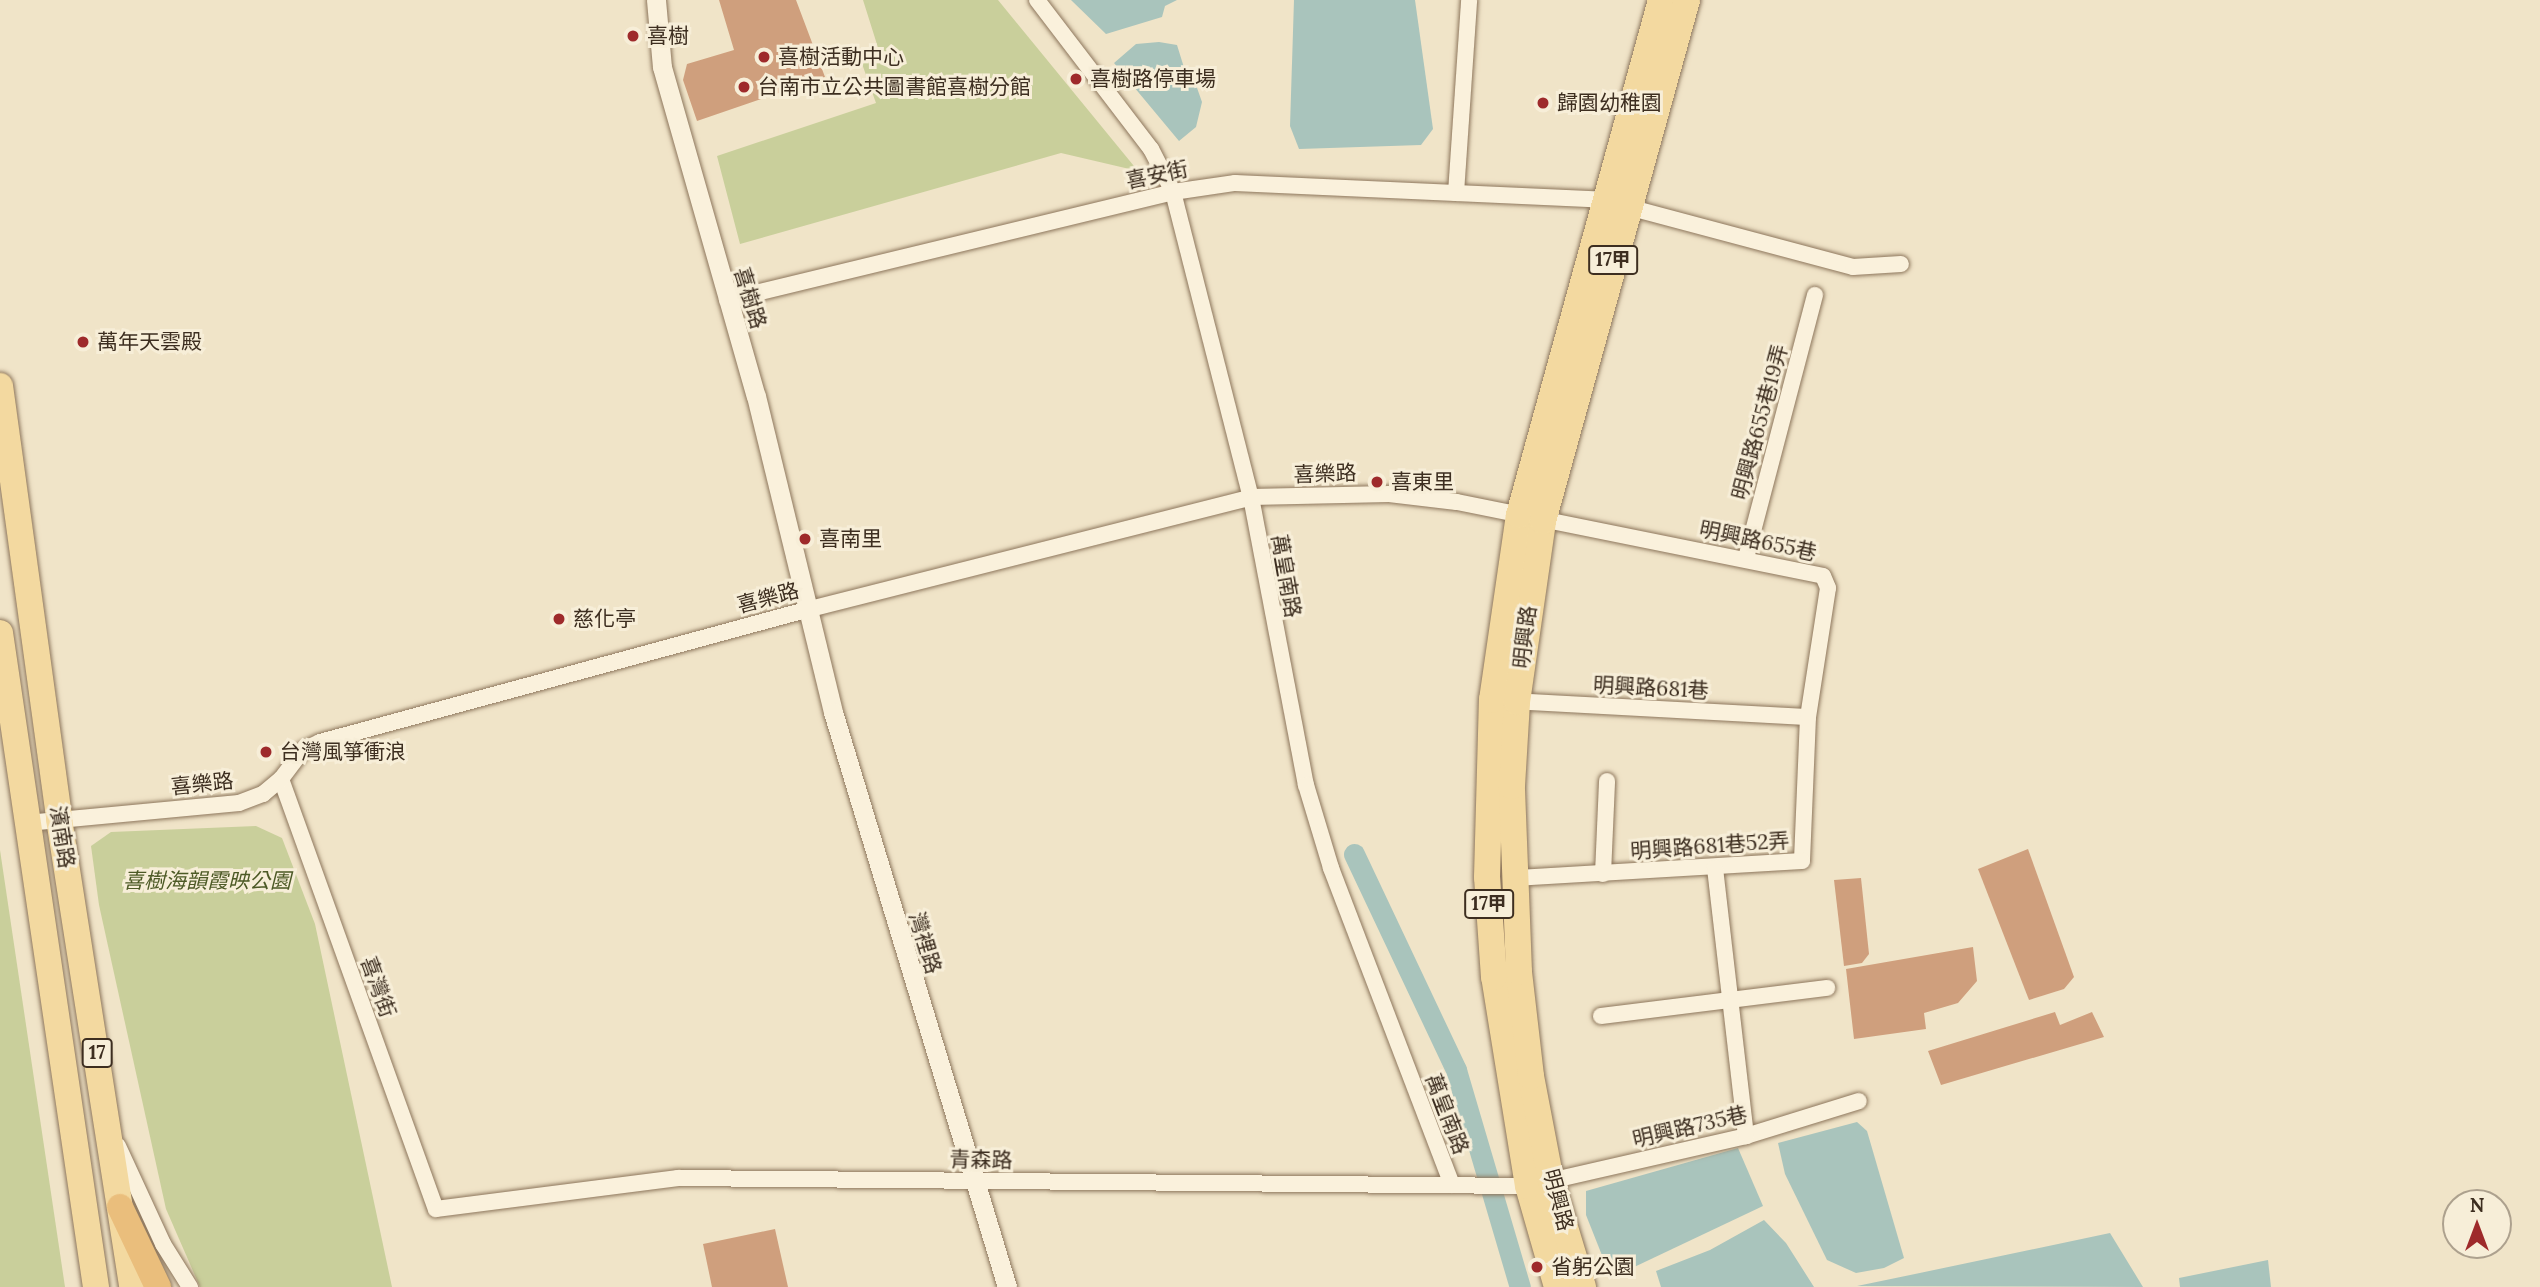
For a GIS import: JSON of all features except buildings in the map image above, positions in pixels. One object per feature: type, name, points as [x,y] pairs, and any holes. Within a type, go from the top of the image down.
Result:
[{"type":"highway","points":[[120,1207],[158,1287]]},
{"type":"main road","name":"明興路","points":[[1557,1287],[1494,977],[1488,877],[1505,701],[1531,518],[1617,203],[1661,0]]},
{"type":"main road","name":"明興路","points":[[1617,203],[1687,0]]},
{"type":"main road","name":"濱南路","points":[[0,386],[59,819],[132,1287]]},
{"type":"main road","name":"濱南路","points":[[0,633],[96,1287]]},
{"type":"main road","name":"明興路","points":[[1505,701],[1513,878],[1531,1076],[1535,1184],[1583,1287]]},
{"type":"street","name":"喜樹路","points":[[656,0],[658,53],[755,396],[806,610]]},
{"type":"street","name":"萬皇南路","points":[[1037,0],[1151,149],[1172,191],[1251,497],[1306,785],[1331,868],[1453,1185]]},
{"type":"street","points":[[1456,193],[1469,0]]},
{"type":"street","name":"喜安街","points":[[727,300],[1172,191],[1261,183],[1617,203],[1853,267],[1901,264]]},
{"type":"street","name":"明興路655巷19弄","points":[[1746,558],[1815,295]]},
{"type":"street","name":"喜樂路","points":[[27,823],[239,803],[262,794],[281,779],[298,756],[320,742],[806,610],[1251,497],[1389,494],[1531,518]]},
{"type":"street","name":"明興路655巷","points":[[1531,518],[1812,571],[1823,576],[1828,588],[1808,717]]},
{"type":"street","name":"灣裡路","points":[[806,610],[1007,1287]]},
{"type":"street","name":"明興路681巷","points":[[1505,701],[1808,717]]},
{"type":"street","name":"明興路681巷52弄","points":[[1513,878],[1802,861],[1808,717]]},
{"type":"street","name":"喜灣街","points":[[281,779],[436,1209]]},
{"type":"street","name":"明興路681巷52弄","points":[[1603,874],[1607,781]]},
{"type":"street","points":[[1715,868],[1746,1136]]},
{"type":"street","points":[[1601,1016],[1827,988]]},
{"type":"street","name":"明興路735巷","points":[[1535,1184],[1746,1136],[1859,1101]]},
{"type":"street","points":[[108,1125],[163,1244],[190,1287]]},
{"type":"street","name":"青森路","points":[[436,1209],[678,1178],[1535,1184]]},
{"type":"green space","points":[[863,0],[998,0],[1138,171],[1061,153],[740,244],[717,156],[876,103],[861,61],[880,54]]},
{"type":"green space","name":"喜樹海韻霞映公園","points":[[256,826],[282,838],[315,924],[392,1287],[200,1287],[166,1209],[99,905],[91,846],[111,832]]},
{"type":"green space","points":[[0,850],[65,1287],[0,1287]]},
{"type":"water","points":[[1071,0],[1177,0],[1165,6],[1162,17],[1106,34]]},
{"type":"water","points":[[1294,0],[1415,0],[1433,129],[1421,145],[1299,149],[1290,126]]},
{"type":"water","points":[[1159,42],[1177,45],[1186,74],[1196,85],[1202,102],[1196,127],[1179,141],[1114,63],[1136,44]]},
{"type":"water","points":[[1857,1122],[1867,1131],[1904,1258],[1884,1268],[1856,1273],[1827,1260],[1785,1174],[1778,1143]]},
{"type":"water","points":[[1738,1148],[1763,1206],[1611,1278],[1586,1215],[1586,1191]]},
{"type":"water","points":[[1764,1220],[1786,1243],[1814,1287],[1661,1287],[1656,1271],[1710,1250]]},
{"type":"water","points":[[2110,1233],[2143,1287],[1857,1286],[1915,1274]]},
{"type":"water","points":[[2268,1260],[2271,1287],[2180,1287],[2179,1278]]},
{"type":"waterway","points":[[1354,854],[1456,1070],[1520,1287]]},
{"type":"place","name":"喜樹","points":[[633,36]]},
{"type":"place","name":"喜樹活動中心","points":[[764,57]]},
{"type":"place","name":"喜樹路停車場","points":[[1076,79]]},
{"type":"place","name":"台南市立公共圖書館喜樹分館","points":[[744,87]]},
{"type":"place","name":"歸園幼稚園","points":[[1543,103]]},
{"type":"place","name":"萬年天雲殿","points":[[83,342]]},
{"type":"place","name":"喜東里","points":[[1377,482]]},
{"type":"place","name":"喜南里","points":[[805,539]]},
{"type":"place","name":"慈化亭","points":[[559,619]]},
{"type":"place","name":"台灣風箏衝浪","points":[[266,752]]},
{"type":"place","name":"省躬公園","points":[[1537,1267]]}]
